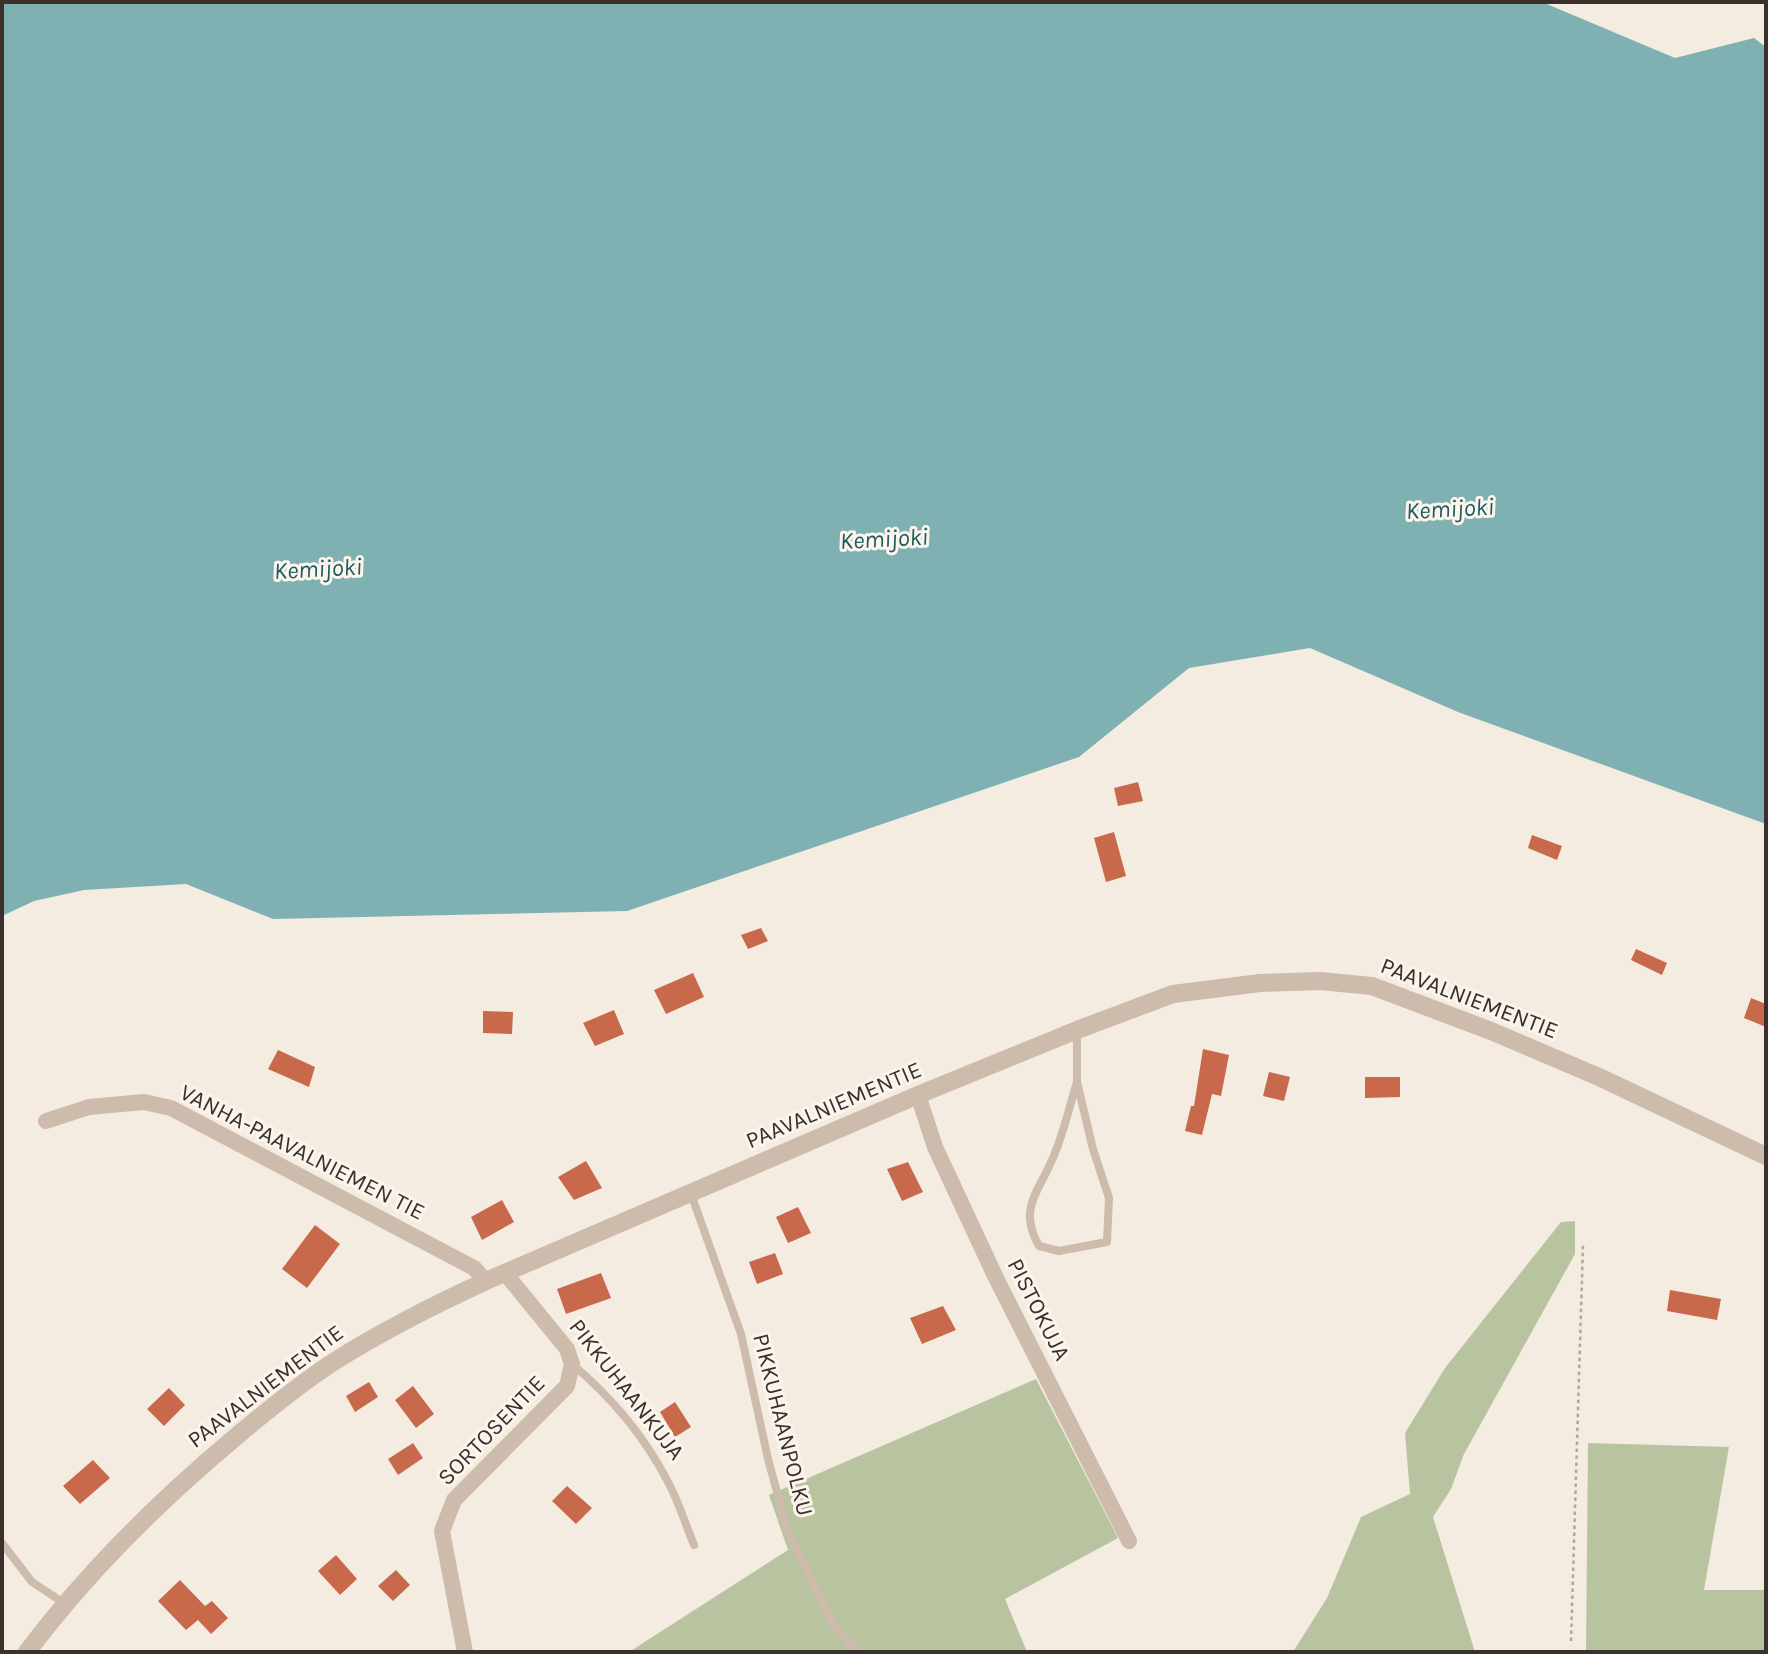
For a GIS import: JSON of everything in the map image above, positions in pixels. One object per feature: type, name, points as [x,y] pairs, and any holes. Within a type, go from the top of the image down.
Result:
[{"type":"street","name":"PAAVALNIEMENTIE","points":[[27,1652],[64,1603],[120,1543],[196,1469],[334,1362],[415,1314],[918,1095],[1077,1030],[1174,994],[1260,983],[1320,981],[1372,986],[1491,1031],[1598,1077],[1766,1156]]},
{"type":"street","name":"PISTOKUJA","points":[[918,1095],[935,1147],[996,1278],[1129,1541]]},
{"type":"street","name":"VANHA-PAAVALNIEMEN TIE","points":[[46,1121],[89,1107],[144,1102],[171,1108],[474,1268],[486,1281]]},
{"type":"street","name":"PIKKUHAANKUJA","points":[[505,1273],[567,1349],[572,1364]]},
{"type":"street","name":"SORTOSENTIE","points":[[465,1652],[444,1549],[442,1531],[448,1514],[454,1500],[567,1386],[572,1364]]},
{"type":"lane","points":[[1077,1030],[1077,1082],[1093,1149],[1109,1198],[1107,1242],[1059,1251],[1039,1246],[1029,1229],[1033,1194],[1052,1160],[1077,1082]]},
{"type":"lane","name":"PIKKUHAANPOLKU","points":[[691,1194],[741,1334],[768,1459],[787,1529],[833,1625],[859,1652]]},
{"type":"lane","name":"PIKKUHAANKUJA","points":[[572,1364],[599,1387],[649,1450],[667,1481],[694,1545]]},
{"type":"lane","points":[[2,1543],[32,1582],[64,1603]]},
{"type":"path","points":[[1571,1641],[1583,1245]]},
{"type":"green space","points":[[1575,1221],[1575,1254],[1464,1454],[1451,1489],[1433,1517],[1475,1652],[1293,1652],[1327,1598],[1361,1517],[1410,1494],[1405,1433],[1445,1368],[1561,1222]]},
{"type":"green space","points":[[1036,1379],[1118,1538],[1005,1599],[1027,1652],[629,1652],[788,1550],[769,1495]]},
{"type":"green space","points":[[1588,1443],[1729,1447],[1704,1590],[1766,1590],[1766,1652],[1586,1652]]},
{"type":"water","name":"Kemijoki","points":[[2,2],[1542,2],[1675,58],[1754,38],[1766,47],[1766,824],[1458,712],[1310,648],[1189,668],[1079,757],[627,911],[273,919],[186,884],[84,890],[34,901],[2,916]]},
{"type":"building","points":[[1138,782],[1143,801],[1118,806],[1114,788]]},
{"type":"building","points":[[1114,832],[1126,876],[1106,882],[1094,838]]},
{"type":"building","points":[[1532,835],[1562,846],[1557,860],[1528,848]]},
{"type":"building","points":[[761,928],[768,941],[748,949],[741,935]]},
{"type":"building","points":[[1636,949],[1667,963],[1662,975],[1631,960]]},
{"type":"building","points":[[693,973],[704,997],[666,1014],[654,990]]},
{"type":"building","points":[[1751,998],[1766,1004],[1766,1027],[1744,1018]]},
{"type":"building","points":[[614,1010],[624,1034],[595,1046],[583,1023]]},
{"type":"building","points":[[483,1011],[513,1012],[512,1034],[483,1033]]},
{"type":"building","points":[[1203,1049],[1229,1055],[1221,1096],[1212,1094],[1202,1135],[1185,1131],[1191,1106],[1194,1106]]},
{"type":"building","points":[[278,1050],[315,1067],[309,1087],[268,1069]]},
{"type":"building","points":[[1269,1072],[1290,1077],[1284,1101],[1263,1096]]},
{"type":"building","points":[[1365,1077],[1400,1077],[1400,1097],[1365,1098]]},
{"type":"building","points":[[586,1161],[602,1188],[574,1200],[558,1177]]},
{"type":"building","points":[[908,1162],[923,1192],[902,1201],[887,1169]]},
{"type":"building","points":[[502,1200],[514,1222],[482,1240],[471,1217]]},
{"type":"building","points":[[798,1207],[811,1233],[788,1243],[776,1217]]},
{"type":"building","points":[[315,1225],[340,1244],[307,1288],[282,1269]]},
{"type":"building","points":[[775,1253],[783,1274],[757,1284],[749,1262]]},
{"type":"building","points":[[601,1273],[611,1298],[566,1314],[557,1289]]},
{"type":"building","points":[[1670,1290],[1721,1299],[1717,1320],[1667,1311]]},
{"type":"building","points":[[943,1306],[956,1330],[922,1344],[910,1318]]},
{"type":"building","points":[[369,1382],[378,1397],[355,1412],[346,1396]]},
{"type":"building","points":[[413,1386],[434,1414],[416,1428],[395,1400]]},
{"type":"building","points":[[169,1388],[185,1405],[164,1426],[147,1409]]},
{"type":"building","points":[[675,1402],[691,1427],[675,1437],[660,1412]]},
{"type":"building","points":[[413,1443],[423,1458],[398,1475],[388,1459]]},
{"type":"building","points":[[93,1460],[110,1478],[80,1504],[63,1486]]},
{"type":"building","points":[[567,1486],[592,1508],[576,1524],[552,1501]]},
{"type":"building","points":[[336,1555],[357,1579],[340,1595],[318,1571]]},
{"type":"building","points":[[396,1570],[410,1585],[393,1601],[378,1586]]},
{"type":"building","points":[[180,1580],[205,1606],[212,1601],[228,1618],[211,1634],[198,1620],[186,1630],[158,1601]]}]
